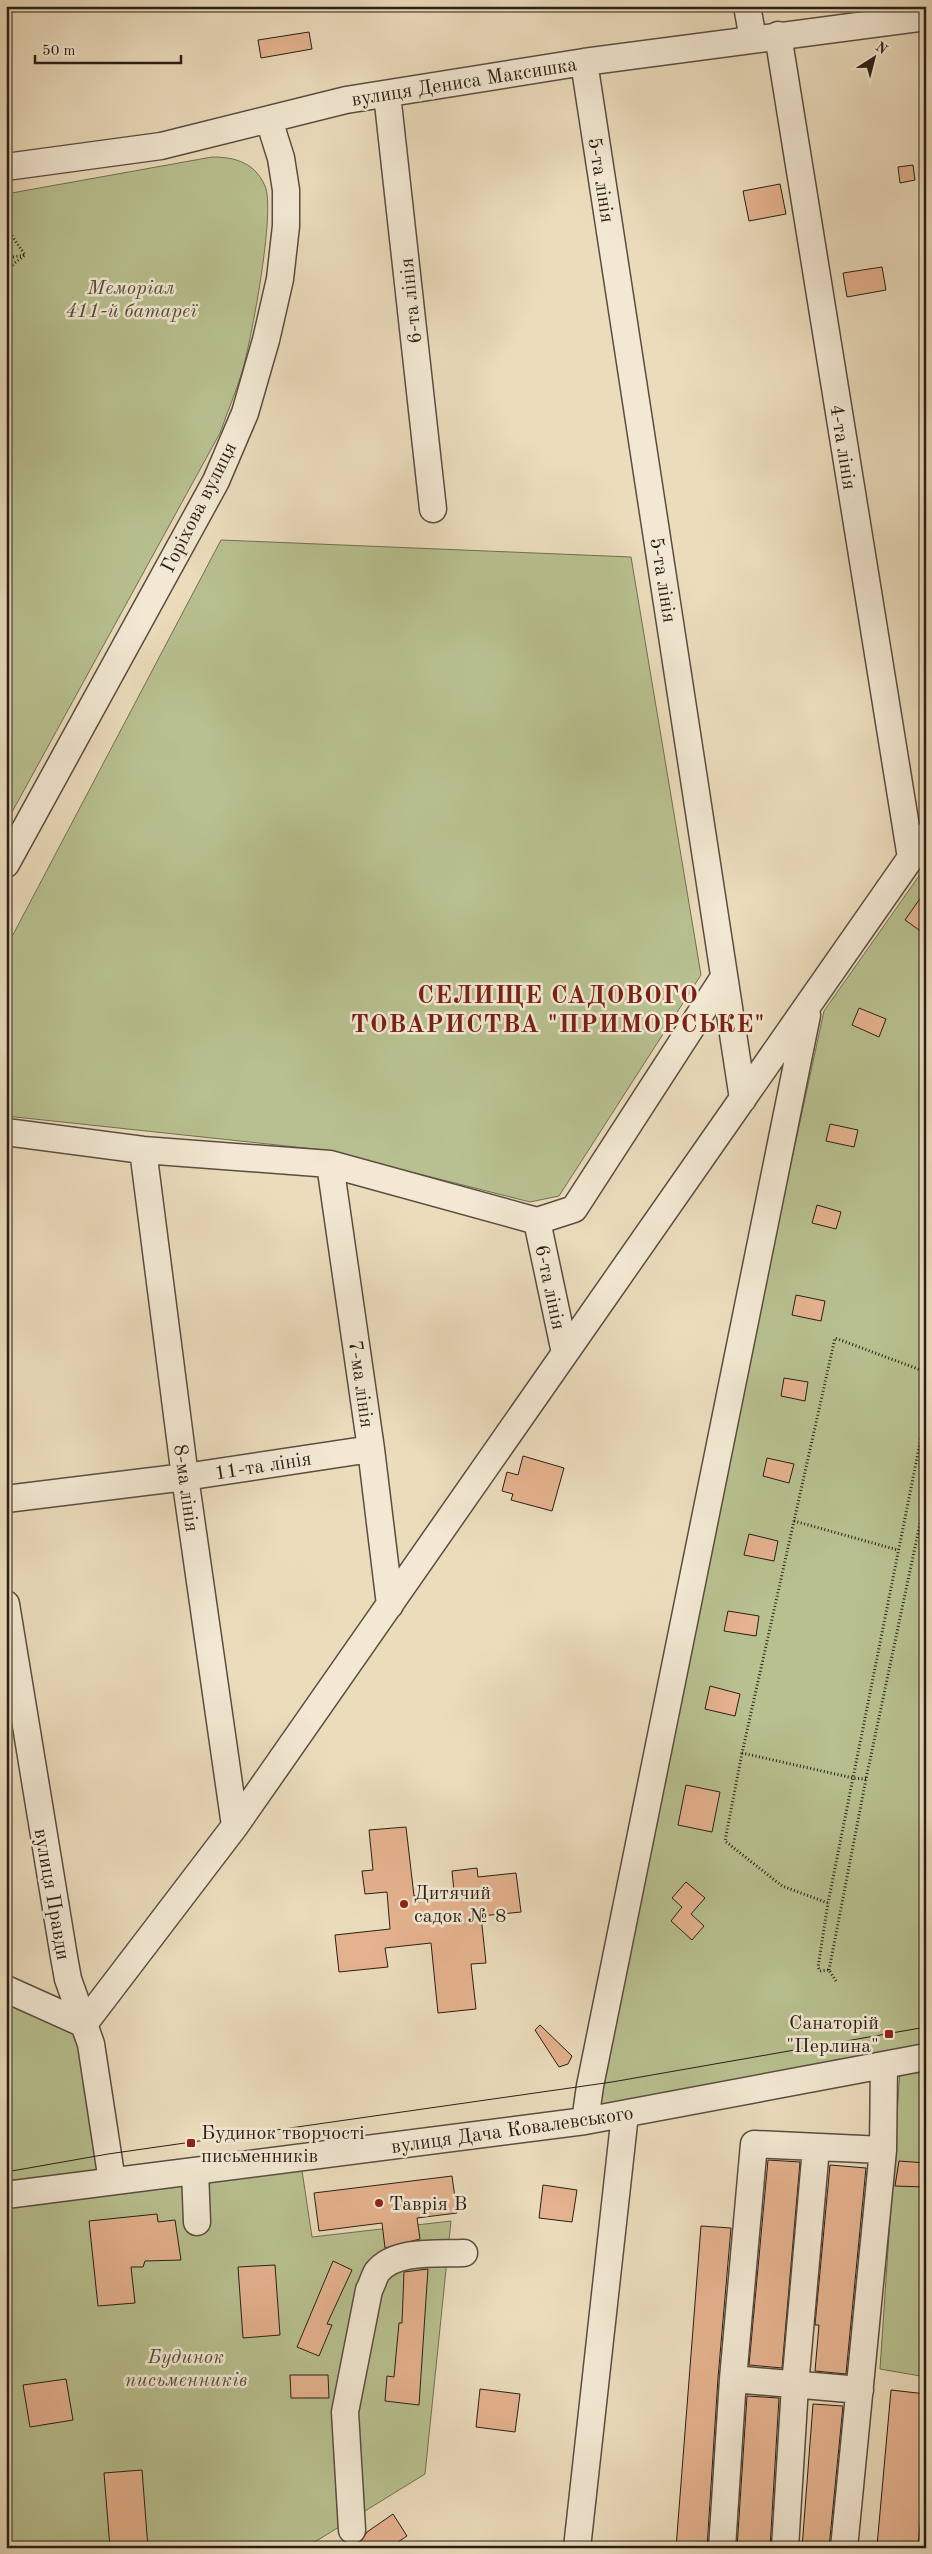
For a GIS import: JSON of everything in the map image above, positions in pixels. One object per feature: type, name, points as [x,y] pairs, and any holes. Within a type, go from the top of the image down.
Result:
[{"type":"street","name":"4-та лінія","points":[[747,6],[765,37],[911,858]]},
{"type":"street","name":"вулиця Дениса Максишка","points":[[6,167],[161,146],[346,100],[584,62],[926,17]]},
{"type":"street","name":"5-та лінія","points":[[584,62],[743,1099]]},
{"type":"street","name":"6-та лінія","points":[[387,94],[433,509]]},
{"type":"street","name":"Горіхова вулиця","points":[[6,864],[216,481],[245,413],[266,340],[280,279],[286,226],[286,190],[281,158],[269,120]]},
{"type":"street","points":[[6,1990],[84,2024],[235,1826],[926,836]]},
{"type":"street","points":[[6,1132],[143,1150],[330,1164],[537,1221],[574,1209],[724,977]]},
{"type":"street","points":[[585,2121],[592,2076],[810,1004]]},
{"type":"street","name":"8-ма лінія","points":[[143,1150],[185,1477],[235,1826]]},
{"type":"street","name":"7-ма лінія","points":[[330,1164],[372,1449],[390,1605]]},
{"type":"street","name":"6-та лінія","points":[[537,1221],[565,1353]]},
{"type":"street","name":"11-та лінія","points":[[6,1499],[185,1477],[372,1449]]},
{"type":"street","name":"вулиця Правди","points":[[6,1604],[68,1979],[91,2044],[112,2181]]},
{"type":"street","name":"вулиця Дача Ковалевського","points":[[6,2195],[585,2121],[926,2057]]},
{"type":"street","points":[[844,2548],[883,2150],[884,2065]]},
{"type":"street","points":[[578,2548],[625,2114]]},
{"type":"street","points":[[722,2548],[733,2380],[754,2144],[883,2150]]},
{"type":"street","points":[[785,2548],[795,2386],[816,2148]]},
{"type":"street","points":[[196,2171],[197,2222]]},
{"type":"street","points":[[352,2530],[345,2412],[369,2290],[378,2272],[395,2260],[416,2255],[464,2253]]},
{"type":"street","points":[[733,2380],[860,2390]]},
{"type":"path","points":[[6,227],[25,255]]},
{"type":"path","points":[[6,258],[25,255]]},
{"type":"path","points":[[6,270],[25,255]]},
{"type":"path","points":[[828,1903],[782,1886],[725,1841],[742,1753],[835,1338],[926,1372]]},
{"type":"path","points":[[829,1970],[820,1971],[818,1967],[828,1903],[926,1413]]},
{"type":"path","points":[[836,1981],[829,1970],[866,1779],[926,1495]]},
{"type":"path","points":[[794,1521],[898,1550]]},
{"type":"path","points":[[742,1753],[852,1778],[866,1779]]},
{"type":"green space","name":"Меморіал 411-й батареї","points":[[212,157],[237,160],[250,167],[261,178],[268,200],[261,277],[242,372],[220,433],[6,823],[6,194]]},
{"type":"green space","points":[[221,540],[631,557],[701,975],[559,1196],[530,1202],[324,1150],[6,1116],[6,948]]},
{"type":"green space","points":[[926,866],[926,2051],[591,2114],[601,2040],[824,1011]]},
{"type":"green space","points":[[6,1999],[79,2031],[105,2174],[6,2188]]},
{"type":"green space","points":[[926,2065],[926,2377],[880,2369],[900,2070]]},
{"type":"green space","name":"Будинок письменників","points":[[301,2164],[312,2237],[451,2221],[425,2474],[305,2548],[6,2548],[6,2203]]},
{"type":"building","points":[[309,32],[312,49],[261,58],[258,40]]},
{"type":"building","points":[[913,165],[915,180],[900,183],[898,167]]},
{"type":"building","points":[[780,184],[786,214],[749,221],[743,191]]},
{"type":"building","points":[[882,267],[886,290],[847,297],[843,273]]},
{"type":"building","points":[[926,890],[926,935],[905,920]]},
{"type":"building","points":[[859,1008],[886,1019],[879,1037],[852,1025]]},
{"type":"building","points":[[830,1124],[858,1130],[854,1147],[826,1141]]},
{"type":"building","points":[[817,1205],[841,1212],[836,1229],[812,1223]]},
{"type":"building","points":[[796,1295],[825,1301],[821,1321],[792,1315]]},
{"type":"building","points":[[784,1378],[808,1382],[805,1401],[781,1396]]},
{"type":"building","points":[[523,1456],[564,1468],[552,1511],[511,1500],[513,1494],[502,1491],[507,1472],[518,1475]]},
{"type":"building","points":[[767,1458],[794,1464],[789,1483],[763,1476]]},
{"type":"building","points":[[749,1534],[778,1541],[774,1561],[744,1555]]},
{"type":"building","points":[[728,1611],[759,1616],[756,1636],[724,1631]]},
{"type":"building","points":[[710,1686],[740,1694],[735,1716],[705,1709]]},
{"type":"building","points":[[686,1785],[720,1792],[712,1832],[678,1825]]},
{"type":"building","points":[[406,1827],[414,1896],[454,1892],[452,1871],[477,1868],[478,1877],[516,1873],[521,1912],[481,1916],[486,1963],[471,1964],[476,2009],[438,2013],[431,1943],[385,1948],[388,1967],[339,1972],[335,1935],[390,1929],[387,1892],[365,1894],[362,1871],[373,1870],[369,1830]]},
{"type":"building","points":[[686,1882],[705,1898],[691,1914],[704,1926],[692,1940],[671,1921],[682,1907],[672,1898]]},
{"type":"building","points":[[540,2025],[572,2056],[568,2064],[559,2067],[535,2030]]},
{"type":"building","points":[[768,2160],[800,2162],[782,2368],[749,2365]]},
{"type":"building","points":[[899,2161],[926,2163],[925,2187],[895,2186]]},
{"type":"building","points":[[830,2165],[866,2168],[846,2374],[815,2371],[819,2325],[815,2325]]},
{"type":"building","points":[[452,2176],[457,2213],[417,2218],[420,2239],[385,2248],[382,2223],[319,2231],[314,2193]]},
{"type":"building","points":[[543,2185],[577,2190],[572,2222],[539,2218]]},
{"type":"building","points":[[157,2214],[158,2222],[175,2220],[181,2260],[145,2261],[143,2267],[131,2267],[135,2303],[98,2306],[89,2221]]},
{"type":"building","points":[[701,2226],[731,2228],[718,2378],[707,2548],[676,2548]]},
{"type":"building","points":[[333,2261],[352,2270],[327,2324],[332,2325],[319,2356],[297,2347]]},
{"type":"building","points":[[275,2265],[280,2335],[243,2338],[238,2267]]},
{"type":"building","points":[[428,2269],[419,2405],[385,2401],[387,2376],[394,2377],[399,2323],[402,2323],[404,2272]]},
{"type":"building","points":[[290,2375],[328,2375],[329,2398],[291,2398]]},
{"type":"building","points":[[66,2379],[73,2420],[30,2427],[23,2385]]},
{"type":"building","points":[[480,2389],[520,2394],[515,2432],[476,2427]]},
{"type":"building","points":[[891,2390],[926,2394],[926,2457],[918,2548],[877,2546]]},
{"type":"building","points":[[747,2396],[779,2398],[770,2548],[737,2548]]},
{"type":"building","points":[[813,2404],[843,2406],[829,2548],[802,2548]]},
{"type":"building","points":[[142,2470],[148,2548],[110,2548],[104,2473]]},
{"type":"building","points":[[393,2514],[407,2536],[389,2548],[342,2548],[348,2544],[360,2543],[367,2532]]},
{"type":"tram line","points":[[6,2172],[108,2154],[612,2082],[926,2027]]},
{"type":"place","name":"Дитячий садок № 8","points":[[404,1904]]},
{"type":"place","name":"Санаторій \"Перлина\"","points":[[889,2034]]},
{"type":"place","name":"Будинок творчості письменників","points":[[191,2143]]},
{"type":"place","name":"Таврія В","points":[[379,2203]]},
{"type":"district","name":"СЕЛИЩЕ САДОВОГО ТОВАРИСТВА \"ПРИМОРСЬКЕ\"","points":[[558,1008]]}]
